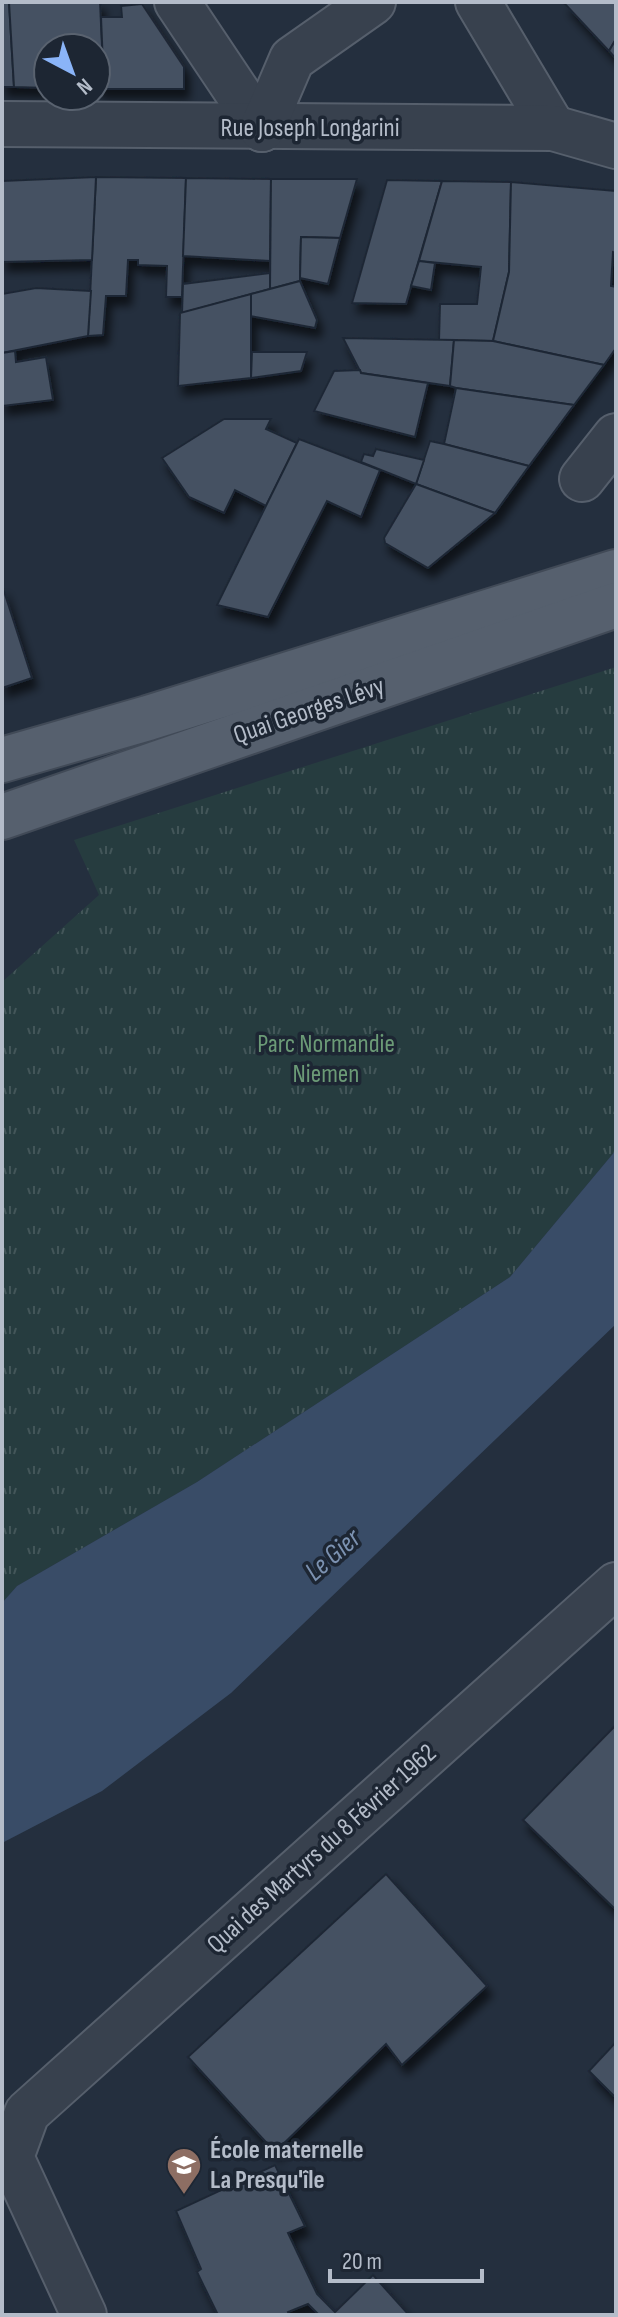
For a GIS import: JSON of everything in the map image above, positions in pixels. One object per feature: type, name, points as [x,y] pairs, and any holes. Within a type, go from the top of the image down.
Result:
[{"type":"main road","name":"Quai Georges Lévy","points":[[2,760],[148,718],[616,572]]},
{"type":"main road","name":"Quai Georges Lévy","points":[[2,817],[616,605]]},
{"type":"street","points":[[177,2],[262,129]]},
{"type":"street","points":[[262,129],[292,59],[373,2]]},
{"type":"street","points":[[478,2],[553,128]]},
{"type":"street","name":"Rue Joseph Longarini","points":[[2,124],[262,129],[553,128],[616,146]]},
{"type":"street","points":[[582,479],[616,436]]},
{"type":"street","name":"Quai des Martyrs du 8 Février 1962","points":[[14,2100],[616,1586]]},
{"type":"street","points":[[14,2100],[11,2157],[84,2315]]},
{"type":"green space","name":"Parc Normandie Niemen","points":[[616,667],[616,1150],[510,1277],[197,1482],[17,1586],[2,1603],[2,982],[99,895],[74,840]]},
{"type":"water","name":"Le Gier","points":[[616,1150],[616,1324],[231,1693],[102,1791],[2,1843],[2,1603],[17,1586],[197,1482],[510,1277]]},
{"type":"building","points":[[2,2],[9,2],[14,87],[2,87]]},
{"type":"building","points":[[9,2],[100,2],[101,32],[32,32],[32,88],[14,87]]},
{"type":"building","points":[[616,2],[616,39],[609,51],[565,4]]},
{"type":"building","points":[[142,4],[184,67],[184,89],[112,89],[112,32],[102,32],[101,17],[122,17],[121,6]]},
{"type":"building","points":[[616,39],[616,59],[609,51]]},
{"type":"building","points":[[96,177],[186,178],[182,297],[166,297],[167,266],[138,265],[138,260],[128,260],[126,296],[106,296],[103,335],[88,336]]},
{"type":"building","points":[[96,177],[92,260],[2,262],[2,181]]},
{"type":"building","points":[[186,178],[271,179],[270,261],[183,256]]},
{"type":"building","points":[[271,179],[357,179],[340,238],[301,237],[300,281],[270,289]]},
{"type":"building","points":[[387,180],[442,181],[406,304],[352,303]]},
{"type":"building","points":[[442,181],[511,182],[509,272],[493,341],[439,340],[440,304],[477,304],[481,267],[419,261]]},
{"type":"building","points":[[511,182],[616,191],[616,253],[613,252],[611,286],[616,287],[616,348],[604,365],[493,341],[509,272]]},
{"type":"building","points":[[301,237],[340,238],[328,284],[300,278]]},
{"type":"building","points":[[419,261],[435,263],[431,290],[411,286]]},
{"type":"building","points":[[270,273],[270,289],[182,313],[183,284]]},
{"type":"building","points":[[300,281],[317,320],[315,328],[250,316],[251,294]]},
{"type":"building","points":[[36,288],[91,291],[88,336],[2,353],[2,294]]},
{"type":"building","points":[[251,294],[251,378],[178,386],[180,313]]},
{"type":"building","points":[[343,338],[454,340],[450,386],[361,373]]},
{"type":"building","points":[[454,340],[493,341],[604,365],[574,405],[456,388],[450,386]]},
{"type":"building","points":[[15,351],[16,362],[46,357],[53,400],[2,406],[2,353]]},
{"type":"building","points":[[252,352],[307,352],[301,371],[251,378]]},
{"type":"building","points":[[360,370],[361,373],[428,383],[415,437],[314,411],[334,371]]},
{"type":"building","points":[[456,388],[574,405],[529,466],[444,444]]},
{"type":"building","points":[[224,419],[271,419],[266,429],[297,443],[266,506],[235,490],[224,513],[189,497],[162,458]]},
{"type":"building","points":[[299,439],[380,470],[361,517],[327,501],[268,617],[217,605]]},
{"type":"building","points":[[430,441],[529,466],[495,513],[416,484]]},
{"type":"building","points":[[376,449],[424,460],[416,484],[361,462],[364,454],[373,456]]},
{"type":"building","points":[[416,484],[495,513],[428,568],[385,543],[384,538]]},
{"type":"building","points":[[2,585],[32,678],[2,688]]},
{"type":"building","points":[[616,1725],[616,1910],[523,1820]]},
{"type":"building","points":[[386,1874],[487,1986],[402,2065],[386,2044],[275,2152],[188,2057]]},
{"type":"building","points":[[616,2042],[616,2098],[589,2071]]},
{"type":"building","points":[[275,2165],[305,2226],[288,2233],[317,2294],[335,2312],[373,2275],[409,2315],[319,2315],[308,2304],[288,2312],[289,2315],[218,2315],[197,2272],[201,2269],[176,2211]]},
{"type":"place","name":"École maternelle La Presqu'île","points":[[184,2196]]}]
